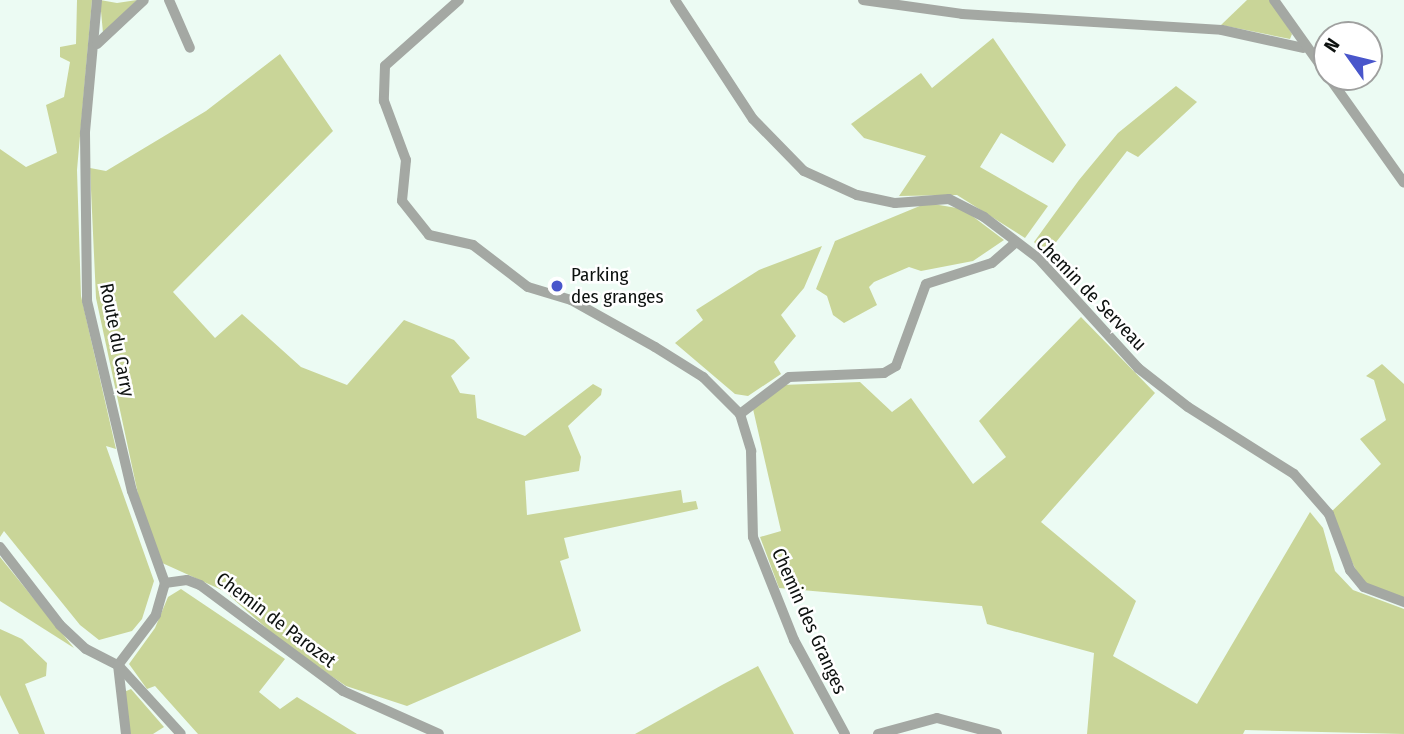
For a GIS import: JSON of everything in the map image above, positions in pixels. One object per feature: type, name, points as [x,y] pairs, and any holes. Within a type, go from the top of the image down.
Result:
[{"type":"street","name":"Route du Carry","points":[[97,0],[97,44],[85,133],[87,301],[138,514],[165,583]]},
{"type":"street","points":[[97,44],[144,0]]},
{"type":"street","points":[[169,0],[190,48]]},
{"type":"street","name":"Chemin des Granges","points":[[460,0],[393,55],[382,80],[384,101],[403,144],[402,201],[410,216],[429,235],[473,245],[528,287],[571,300],[655,347],[703,376],[740,414],[751,451],[753,537],[794,640],[845,734]]},
{"type":"street","name":"Chemin de Serveau","points":[[674,0],[754,119],[820,182],[895,203],[961,202],[1038,258],[1138,368],[1188,407],[1294,474],[1329,514],[1357,578],[1404,602]]},
{"type":"street","points":[[863,0],[962,14],[1209,29],[1303,48]]},
{"type":"street","points":[[1274,0],[1303,48],[1404,183]]},
{"type":"street","points":[[740,414],[789,377],[884,373],[896,366],[926,284],[992,263],[1016,242]]},
{"type":"street","points":[[0,547],[61,625],[86,649],[118,665],[181,734]]},
{"type":"street","name":"Chemin de Parozet","points":[[165,583],[187,580],[200,585],[343,691],[439,734]]},
{"type":"street","points":[[127,734],[118,665],[156,615],[165,583]]},
{"type":"street","points":[[878,734],[936,718],[997,734]]},
{"type":"green space","points":[[77,0],[92,0],[77,170],[81,296],[116,449],[106,446],[154,581],[142,619],[132,631],[99,640],[80,625],[4,531],[0,537],[0,149],[26,167],[57,153],[46,105],[64,97],[70,62],[60,57],[60,47],[76,44]]},
{"type":"green space","points":[[100,0],[117,3],[137,0],[103,33]]},
{"type":"green space","points":[[1247,0],[1271,0],[1292,34],[1290,39],[1221,25]]},
{"type":"green space","points":[[993,38],[1066,145],[1053,163],[1001,133],[980,167],[1048,206],[1025,238],[957,195],[899,196],[926,156],[864,138],[851,124],[921,73],[932,88]]},
{"type":"green space","points":[[280,54],[333,131],[173,292],[215,338],[242,314],[301,367],[347,385],[404,320],[454,340],[470,358],[451,376],[460,393],[475,395],[477,418],[525,436],[593,384],[602,389],[601,395],[568,426],[581,457],[579,471],[525,481],[527,515],[681,490],[683,503],[696,501],[698,509],[564,538],[569,558],[560,561],[581,631],[407,706],[346,686],[288,647],[224,591],[160,562],[145,527],[96,298],[90,168],[106,171],[206,111]]},
{"type":"green space","points":[[1176,86],[1197,102],[1138,157],[1127,151],[1046,255],[1034,242],[1079,180],[1118,133]]},
{"type":"green space","points":[[927,203],[963,209],[1004,240],[973,261],[921,271],[909,267],[874,282],[869,287],[877,305],[844,323],[833,315],[827,296],[816,289],[835,241]]},
{"type":"green space","points":[[822,246],[804,288],[781,315],[796,336],[774,362],[781,374],[748,396],[735,394],[675,343],[703,320],[696,310],[759,270]]},
{"type":"green space","points":[[1081,317],[1155,393],[1041,522],[1136,601],[1113,656],[1197,704],[1310,512],[1323,528],[1335,571],[1353,590],[1404,609],[1404,734],[1245,730],[1243,734],[1087,734],[1094,653],[987,624],[982,606],[779,588],[760,537],[781,531],[753,409],[782,385],[860,382],[892,412],[911,398],[973,484],[1006,457],[979,421]]},
{"type":"green space","points":[[1382,364],[1404,384],[1404,601],[1364,587],[1329,514],[1381,464],[1360,439],[1386,420],[1374,380],[1366,376]]},
{"type":"green space","points":[[0,557],[74,648],[0,601]]},
{"type":"green space","points":[[181,589],[285,659],[259,692],[280,709],[297,697],[357,734],[198,734],[155,686],[147,689],[129,664],[155,628],[168,597]]},
{"type":"green space","points":[[0,629],[22,639],[47,663],[46,676],[25,684],[45,734],[19,734],[0,695]]},
{"type":"green space","points":[[758,666],[794,734],[635,734],[722,685]]},
{"type":"green space","points":[[131,689],[164,727],[153,734],[130,734],[124,692]]},
{"type":"place","name":"Parking des granges","points":[[557,286]]}]
